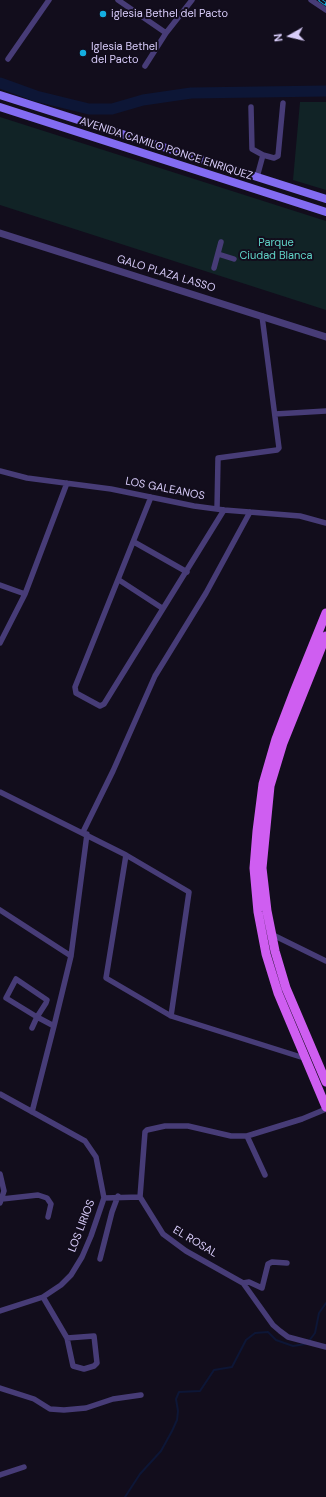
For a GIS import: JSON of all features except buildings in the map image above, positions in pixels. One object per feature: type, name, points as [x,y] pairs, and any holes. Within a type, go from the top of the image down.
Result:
[{"type":"main road","name":"AVENIDA CAMILO PONCE ENRIQUEZ","points":[[0,95],[326,199]]},
{"type":"main road","name":"AVENIDA CAMILO PONCE ENRIQUEZ","points":[[0,107],[326,212]]},
{"type":"main road","points":[[326,613],[276,739],[263,784],[254,868],[258,912],[266,954],[278,993],[326,1108]]},
{"type":"main road","points":[[326,636],[283,743],[270,786],[262,868],[271,934],[286,988],[326,1082]]},
{"type":"street","points":[[8,59],[48,0]]},
{"type":"street","points":[[118,0],[166,33]]},
{"type":"street","points":[[144,66],[166,33],[192,0]]},
{"type":"street","points":[[311,0],[326,10]]},
{"type":"street","points":[[251,107],[252,148],[263,155],[274,158],[278,156],[283,103]]},
{"type":"street","points":[[257,177],[263,155]]},
{"type":"street","name":"GALO PLAZA LASSO","points":[[0,233],[326,337]]},
{"type":"street","points":[[214,268],[221,242]]},
{"type":"street","points":[[218,254],[234,259]]},
{"type":"street","points":[[217,509],[218,458],[278,450],[279,443],[262,316]]},
{"type":"street","points":[[275,414],[326,411]]},
{"type":"street","name":"LOS GALEANOS","points":[[0,471],[27,478],[67,482],[110,489],[217,509],[300,516],[326,523]]},
{"type":"street","points":[[0,643],[25,594],[67,482]]},
{"type":"street","points":[[151,497],[75,687],[76,693],[102,706],[224,510]]},
{"type":"street","points":[[32,1112],[72,956],[85,833],[156,676],[206,592],[250,512]]},
{"type":"street","points":[[134,542],[186,572]]},
{"type":"street","points":[[119,580],[162,608]]},
{"type":"street","points":[[0,586],[25,594]]},
{"type":"street","points":[[0,792],[85,833],[189,892],[171,1016]]},
{"type":"street","points":[[126,855],[106,978],[171,1016],[304,1058]]},
{"type":"street","points":[[0,910],[72,956]]},
{"type":"street","points":[[271,934],[326,961]]},
{"type":"street","points":[[32,1028],[37,1017],[46,1002],[45,998],[16,979],[6,998],[37,1017],[54,1026]]},
{"type":"street","points":[[0,1094],[85,1141],[96,1157],[104,1198],[118,1196],[140,1197],[145,1132],[147,1130],[166,1126],[188,1126],[231,1136],[247,1136],[302,1119],[326,1108]]},
{"type":"street","points":[[247,1136],[265,1175]]},
{"type":"street","points":[[0,1174],[4,1191],[1,1201],[38,1196],[47,1198],[51,1204],[48,1216]]},
{"type":"street","points":[[100,1259],[112,1212],[118,1196]]},
{"type":"street","name":"EL ROSAL","points":[[140,1197],[162,1234],[186,1251],[243,1282],[273,1325],[280,1331],[288,1337],[326,1347]]},
{"type":"street","name":"LOS LIRIOS","points":[[0,1311],[43,1297],[61,1285],[71,1275],[82,1257],[104,1198]]},
{"type":"street","points":[[243,1282],[249,1282],[262,1288],[268,1264],[272,1262],[287,1262]]},
{"type":"street","points":[[43,1297],[67,1338],[73,1366],[84,1369],[94,1366],[97,1363],[94,1336],[67,1338]]},
{"type":"street","points":[[0,1388],[34,1399],[50,1409],[64,1410],[86,1408],[113,1399],[141,1395]]},
{"type":"street","points":[[0,1475],[24,1467]]},
{"type":"green space","points":[[300,102],[326,102],[326,190],[293,180]]},
{"type":"green space","name":"Parque Ciudad Blanca","points":[[0,117],[326,221],[326,310],[0,205]]},
{"type":"waterway","points":[[0,83],[36,96],[89,109],[112,109],[143,100],[191,93],[326,91]]},
{"type":"waterway","points":[[309,1341],[315,1333],[319,1313],[326,1303]]},
{"type":"waterway","points":[[125,1497],[140,1474],[161,1451],[172,1431],[177,1420],[178,1411],[176,1399],[179,1392],[200,1391],[214,1370],[232,1367],[246,1340],[255,1333],[268,1332],[276,1340],[293,1346],[305,1344]]},
{"type":"railway","points":[[320,0],[326,4]]},
{"type":"place","name":"iglesia Bethel del Pacto","points":[[103,14]]},
{"type":"place","name":"Iglesia Bethel del Pacto","points":[[83,53]]}]
